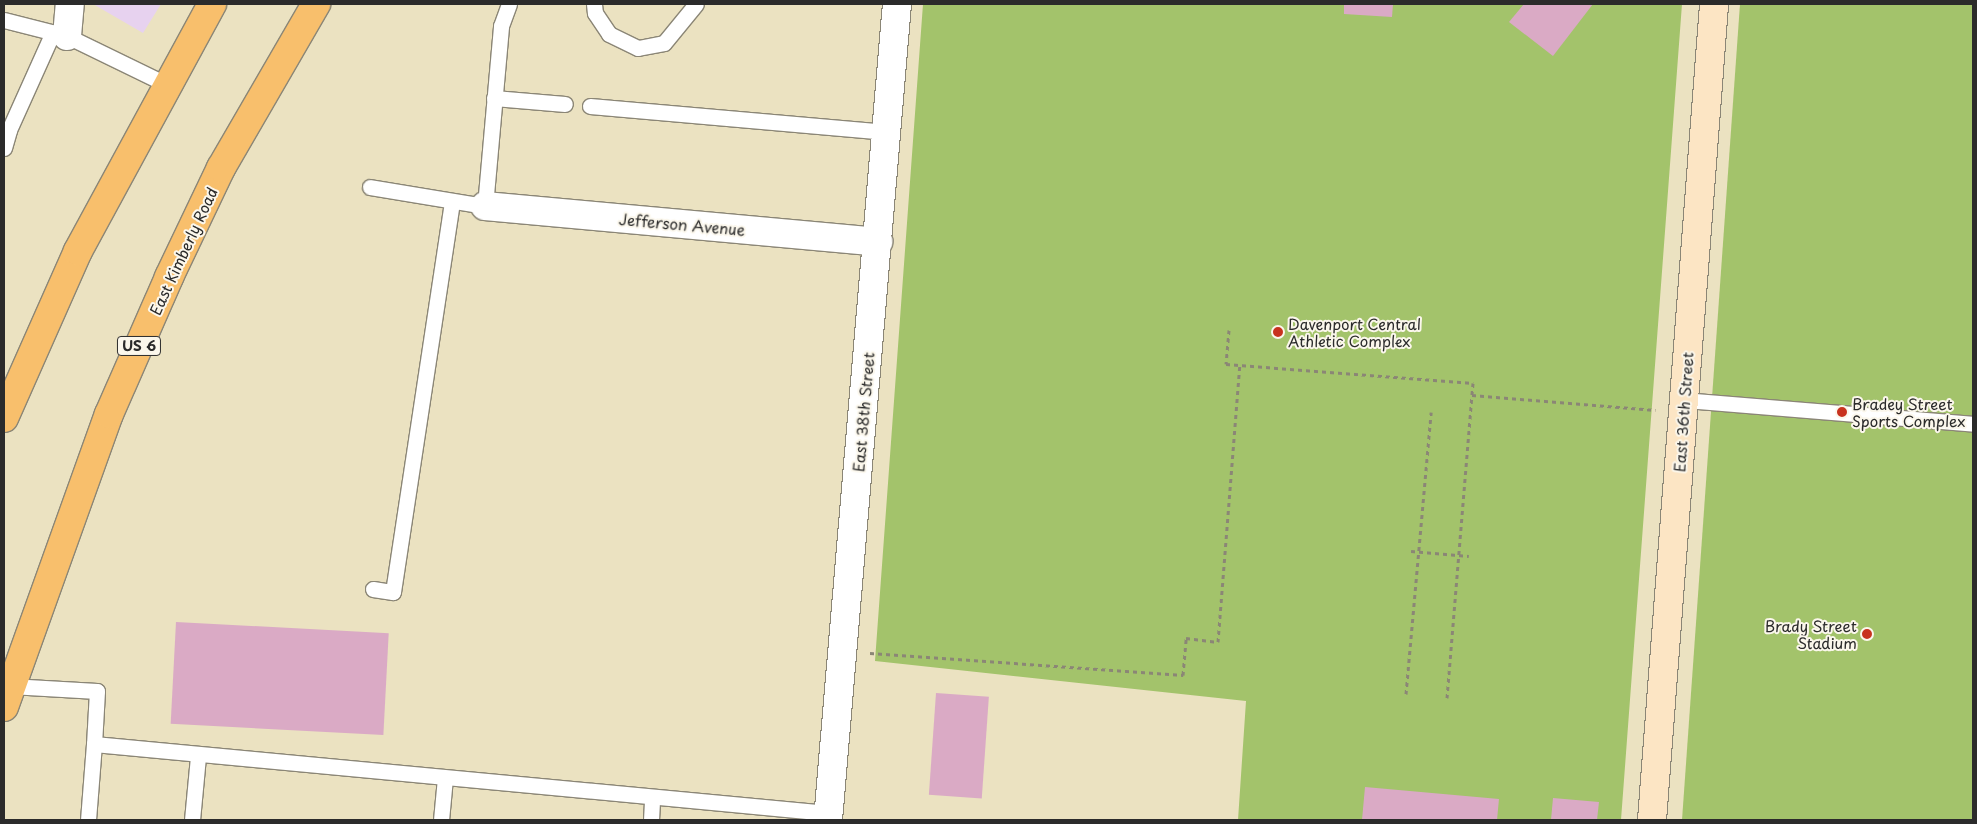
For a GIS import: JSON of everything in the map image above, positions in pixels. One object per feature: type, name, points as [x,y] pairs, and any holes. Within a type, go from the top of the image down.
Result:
[{"type":"main road","points":[[4,418],[78,250],[212,4]]},
{"type":"main road","name":"East Kimberly Road","points":[[7,696],[109,414],[169,277],[221,168],[316,4]]},
{"type":"street","points":[[60,34],[70,4]]},
{"type":"street","name":"East 38th Street","points":[[828,817],[878,242],[896,4]]},
{"type":"street","name":"East 36th Street","points":[[1652,820],[1714,4]]},
{"type":"street","name":"Jefferson Avenue","points":[[485,206],[878,242]]},
{"type":"lane","points":[[370,187],[485,206],[501,26],[508,4]]},
{"type":"lane","points":[[594,4],[595,13],[609,34],[638,48],[664,44],[696,4]]},
{"type":"lane","points":[[4,20],[60,34],[168,85]]},
{"type":"lane","points":[[4,148],[9,130],[60,34]]},
{"type":"lane","points":[[494,98],[565,104]]},
{"type":"lane","points":[[590,106],[887,132]]},
{"type":"lane","points":[[373,589],[393,592],[452,201]]},
{"type":"lane","points":[[1683,406],[1973,424]]},
{"type":"lane","points":[[7,696],[98,691],[88,820]]},
{"type":"lane","points":[[94,744],[198,756],[652,798],[828,817]]},
{"type":"lane","points":[[192,820],[198,756]]},
{"type":"lane","points":[[441,820],[445,778]]},
{"type":"lane","points":[[651,820],[652,798]]},
{"type":"path","points":[[1229,330],[1226,364],[1473,382],[1447,698]]},
{"type":"path","points":[[842,651],[1183,674],[1186,638],[1218,642],[1240,365]]},
{"type":"path","points":[[1472,395],[1683,406]]},
{"type":"path","points":[[1406,694],[1431,412]]},
{"type":"path","points":[[1411,551],[1469,556]]},
{"type":"shaded area","points":[[93,4],[161,4],[143,33]]},
{"type":"green space","name":"Davenport Central Athletic Complex","points":[[923,4],[1682,4],[1621,820],[1238,820],[1246,701],[875,661]]},
{"type":"green space","name":"Bradey Street Sports Complex","points":[[1740,4],[1973,4],[1973,820],[1682,820]]},
{"type":"building","points":[[1344,4],[1393,4],[1392,17],[1344,14]]},
{"type":"building","points":[[1524,4],[1593,4],[1553,56],[1509,22]]},
{"type":"building","points":[[176,622],[389,633],[383,735],[171,724]]},
{"type":"building","points":[[936,693],[989,697],[982,798],[929,795]]},
{"type":"building","points":[[1365,787],[1499,799],[1497,820],[1362,820]]},
{"type":"building","points":[[1553,798],[1599,802],[1597,820],[1551,820]]},
{"type":"place","name":"Davenport Central Athletic Complex","points":[[1278,332]]},
{"type":"place","name":"Bradey Street Sports Complex","points":[[1842,412]]},
{"type":"place","name":"Brady Street Stadium","points":[[1867,634]]}]
